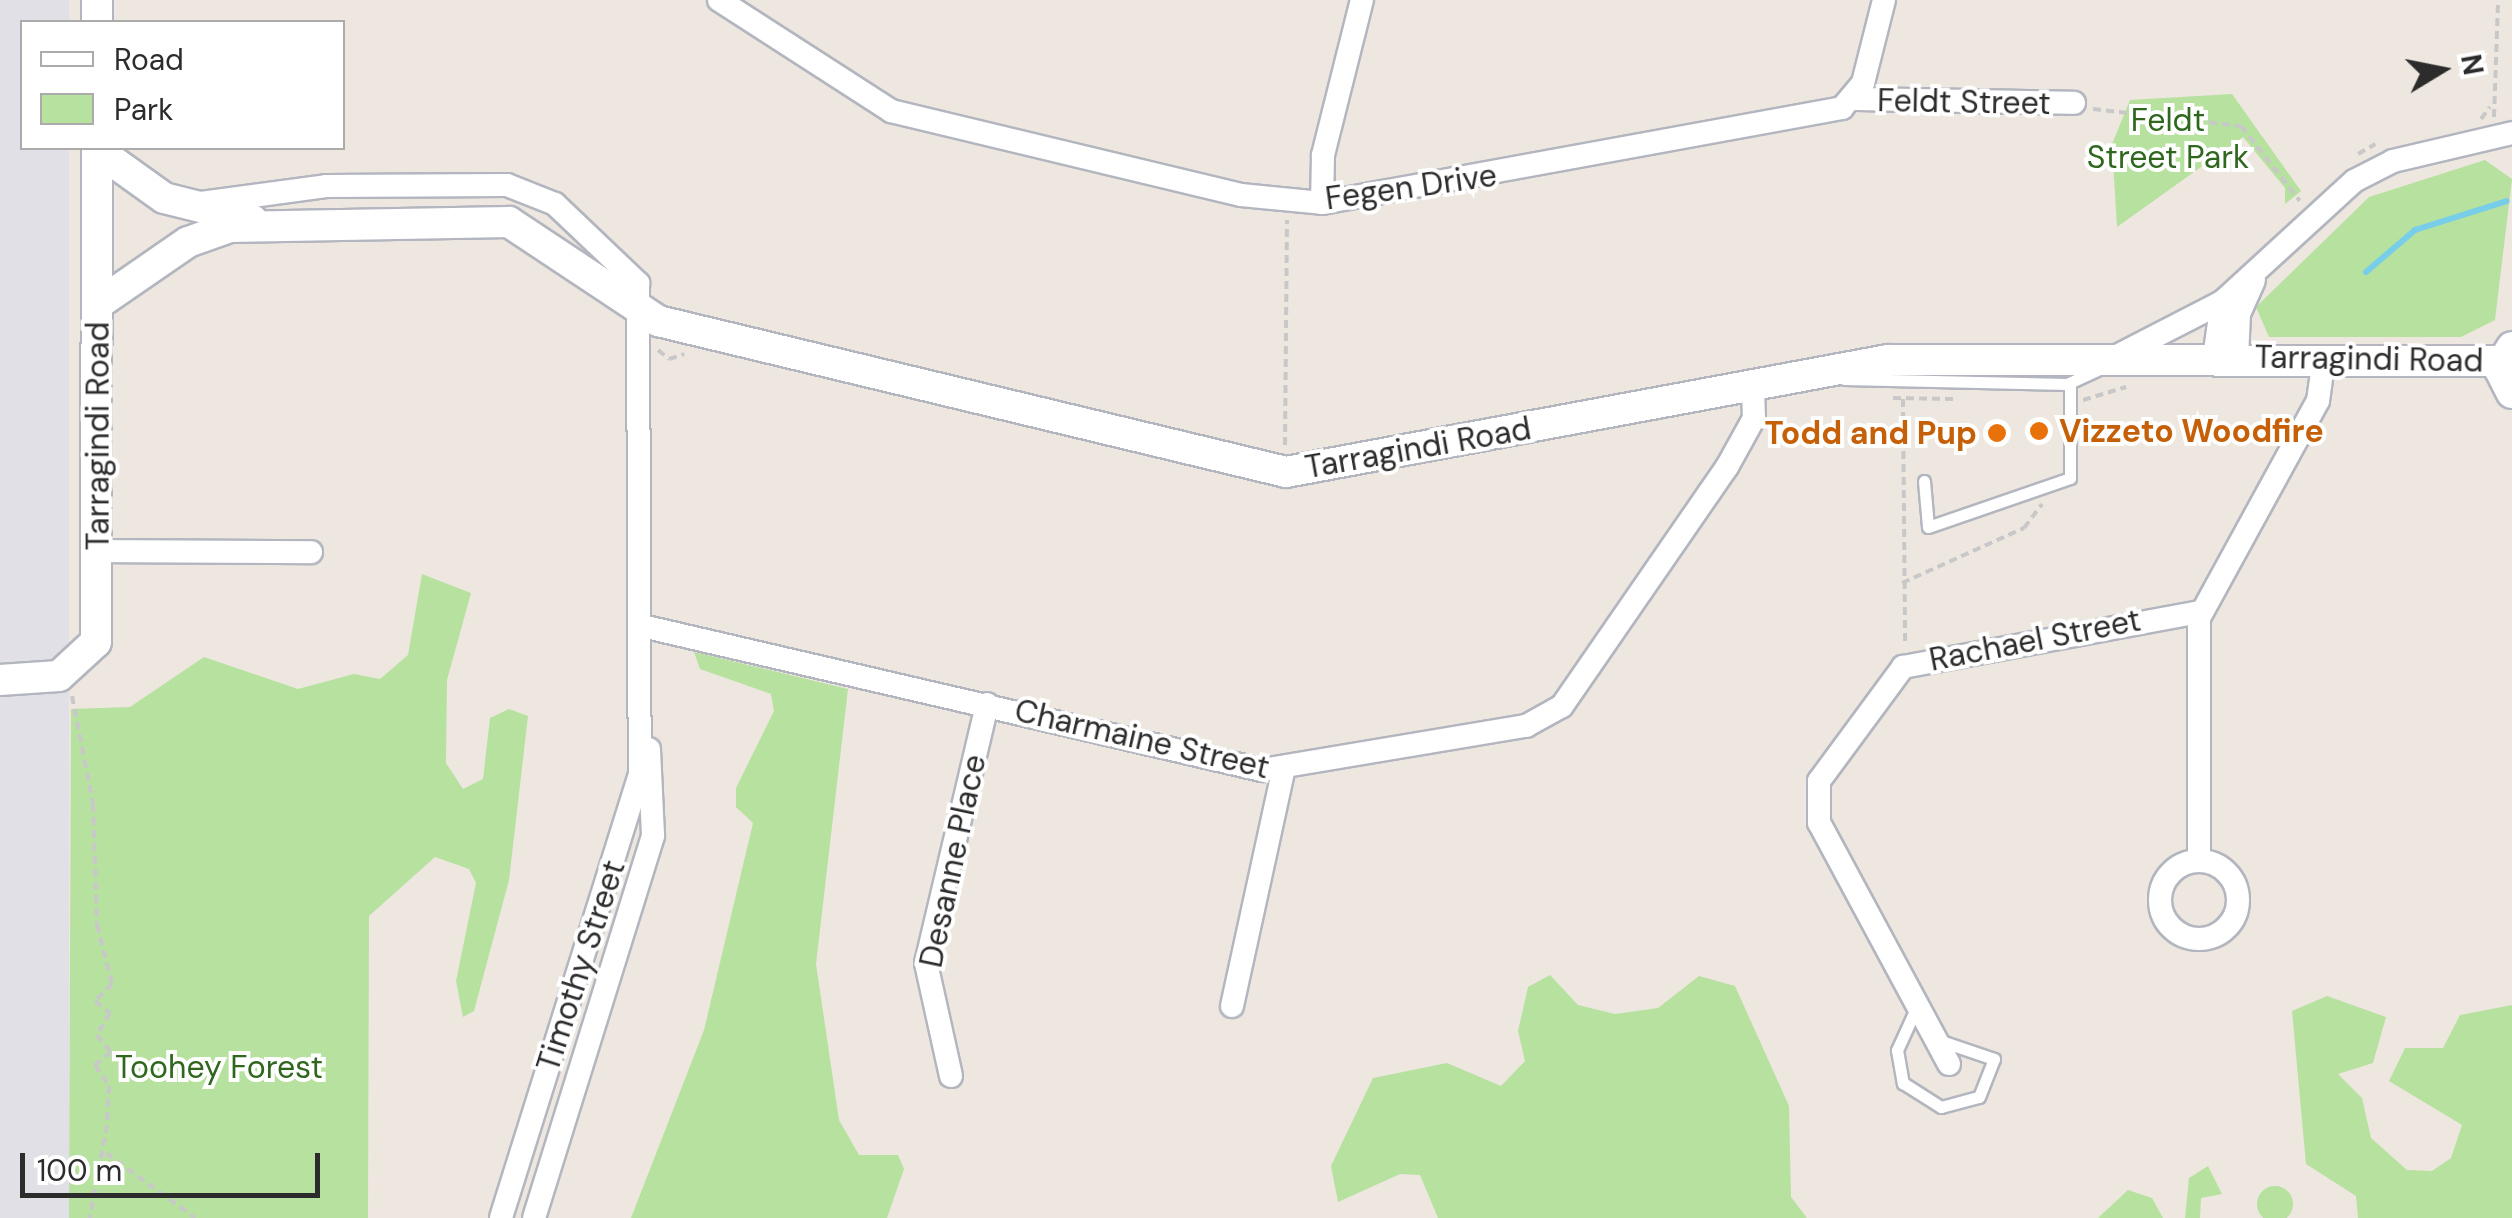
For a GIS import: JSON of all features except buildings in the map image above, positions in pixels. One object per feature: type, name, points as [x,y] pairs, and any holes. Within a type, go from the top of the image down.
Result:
[{"type":"street","name":"Fegen Drive","points":[[719,0],[891,111],[1241,194],[1322,203],[1807,117],[1854,99]]},
{"type":"street","points":[[1322,203],[1322,155],[1362,0]]},
{"type":"street","points":[[1854,99],[1884,0]]},
{"type":"street","name":"Feldt Street","points":[[1854,99],[2074,103]]},
{"type":"street","name":"Tarragindi Road","points":[[2225,358],[2222,302],[2370,170],[2504,128]]},
{"type":"street","points":[[97,150],[98,304]]},
{"type":"street","name":"Tarragindi Road","points":[[99,150],[178,202],[260,222],[509,222],[636,312],[1286,472],[1907,359],[2506,354]]},
{"type":"street","points":[[174,250],[180,222],[178,202],[326,186],[525,189],[625,264],[638,283],[636,312]]},
{"type":"street","name":"Tarragindi Road","points":[[58,676],[96,642],[98,304],[174,250],[260,222]]},
{"type":"street","name":"Tarragindi Road","points":[[2225,358],[2258,273]]},
{"type":"street","points":[[2112,359],[2222,302]]},
{"type":"street","name":"Timothy Street","points":[[534,1218],[656,822],[644,711],[636,312]]},
{"type":"street","points":[[2506,354],[2512,393]]},
{"type":"street","points":[[2199,860],[2201,612],[2318,400],[2324,358]]},
{"type":"street","name":"Charmaine Street","points":[[642,626],[1284,772],[1526,726],[1562,706],[1727,467],[1754,418],[1753,386]]},
{"type":"street","points":[[98,552],[311,552]]},
{"type":"street","name":"Rachael Street","points":[[1949,1064],[1813,802],[1864,715],[1911,664],[2201,612]]},
{"type":"street","points":[[0,680],[58,676]]},
{"type":"street","name":"Desanne Place","points":[[950,1076],[926,963],[987,704]]},
{"type":"street","name":"Timothy Street","points":[[501,1218],[632,805],[644,711]]},
{"type":"street","points":[[1232,1006],[1284,772]]},
{"type":"lane","points":[[1812,374],[2070,383],[2112,359]]},
{"type":"lane","points":[[1924,480],[1928,527],[2048,486],[2074,472],[2070,383]]},
{"type":"lane","points":[[1918,1004],[1898,1050],[1906,1086],[1944,1107],[1985,1092],[1996,1070],[1988,1051],[1938,1040]]},
{"type":"path","points":[[2478,122],[2499,94],[2498,0]]},
{"type":"path","points":[[2490,107],[2504,128]]},
{"type":"path","points":[[2101,111],[2241,126],[2304,206]]},
{"type":"path","points":[[2352,159],[2386,141]]},
{"type":"path","points":[[2290,215],[2315,192]]},
{"type":"path","points":[[1285,440],[1288,220]]},
{"type":"path","points":[[1902,399],[1902,583],[1908,652]]},
{"type":"path","points":[[1276,450],[1304,446]]},
{"type":"path","points":[[1902,583],[2030,524],[2048,486]]},
{"type":"path","points":[[58,676],[80,708],[89,866],[112,984],[96,1002],[110,1013],[97,1036],[111,1052],[95,1065],[108,1086],[105,1152],[90,1218]]},
{"type":"path","points":[[105,1152],[195,1218]]},
{"type":"shaded area","points":[[0,0],[69,0],[69,20],[20,20],[20,150],[69,150],[69,1218],[0,1218]]},
{"type":"green space","name":"Feldt Street Park","points":[[2232,94],[2301,191],[2285,204],[2285,188],[2243,137],[2117,227],[2112,144],[2130,100]]},
{"type":"green space","points":[[2485,160],[2512,179],[2495,320],[2461,337],[2269,337],[2256,307],[2369,197]]},
{"type":"green space","name":"Toohey Forest","points":[[422,574],[471,593],[447,680],[446,763],[463,789],[483,779],[490,718],[509,709],[528,716],[509,880],[474,1011],[463,1017],[456,981],[476,883],[469,869],[435,857],[369,916],[368,1218],[69,1218],[71,709],[130,707],[204,657],[298,689],[354,674],[380,679],[408,655]]},
{"type":"green space","points":[[694,652],[848,689],[816,964],[839,1120],[859,1155],[898,1155],[904,1169],[887,1218],[631,1218],[704,1030],[753,823],[736,807],[736,788],[774,711],[771,694],[700,669]]},
{"type":"green space","points":[[1550,975],[1578,1005],[1615,1014],[1658,1008],[1699,976],[1735,986],[1789,1106],[1791,1197],[1807,1218],[1438,1218],[1420,1175],[1400,1174],[1338,1202],[1331,1166],[1373,1078],[1447,1063],[1501,1086],[1525,1061],[1518,1031],[1528,987]]},
{"type":"green space","points":[[2327,996],[2386,1017],[2373,1063],[2338,1074],[2362,1098],[2371,1138],[2407,1170],[2432,1171],[2451,1158],[2462,1125],[2389,1081],[2405,1048],[2443,1048],[2460,1015],[2512,1005],[2512,1218],[2358,1218],[2356,1196],[2306,1164],[2292,1011]]},
{"type":"green space","points":[[2208,1166],[2222,1194],[2201,1198],[2200,1218],[2185,1218],[2189,1178]]},
{"type":"green space","points":[[2268,1187],[2282,1187],[2292,1197],[2292,1211],[2285,1219],[2265,1219],[2258,1211],[2258,1197]]},
{"type":"green space","points":[[2128,1190],[2152,1198],[2163,1218],[2098,1218]]},
{"type":"waterway","points":[[2366,272],[2415,230],[2507,201]]},
{"type":"place","name":"Vizzeto Woodfire","points":[[2039,431]]},
{"type":"place","name":"Todd and Pup","points":[[1997,433]]}]
